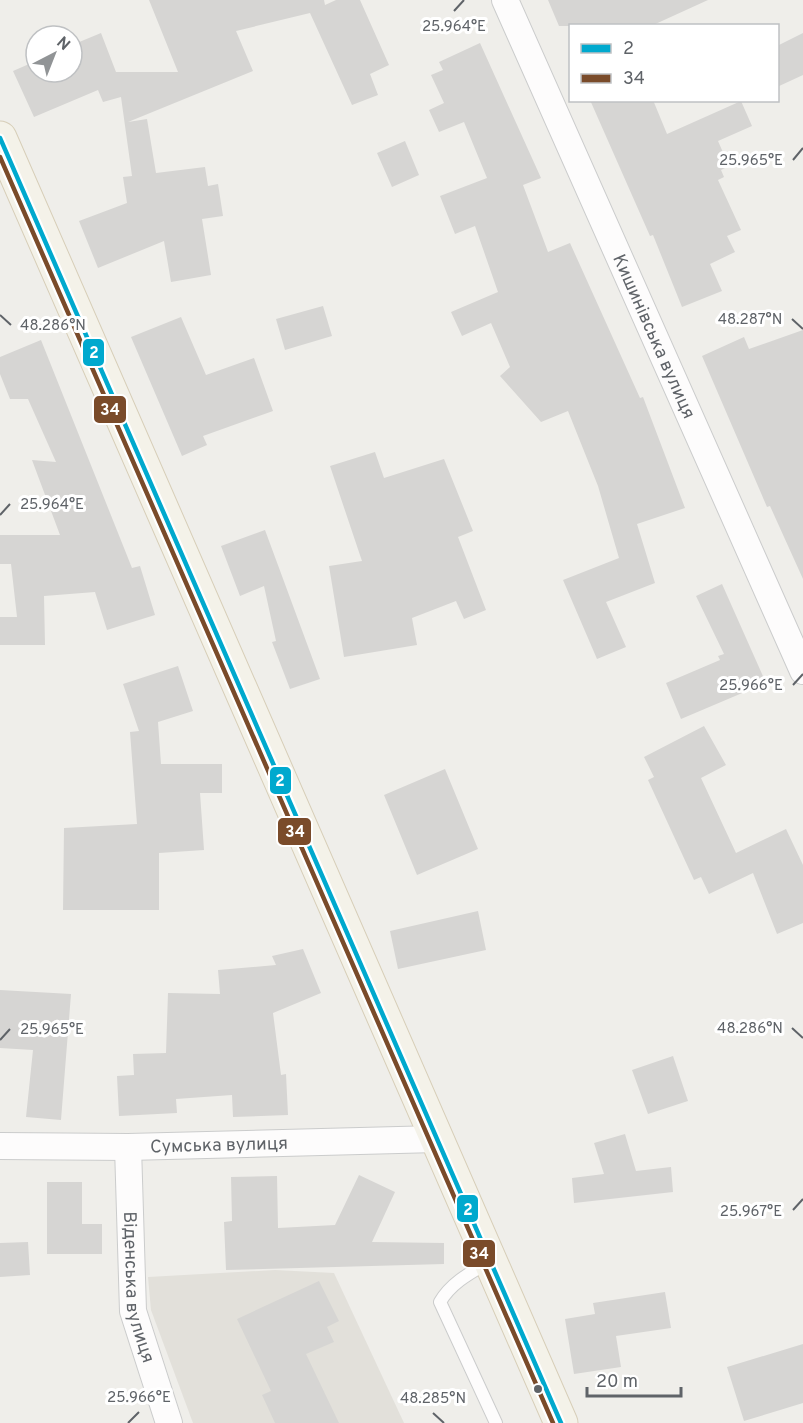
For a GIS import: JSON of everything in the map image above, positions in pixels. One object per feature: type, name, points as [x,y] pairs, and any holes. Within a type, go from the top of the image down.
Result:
[{"type":"main road","points":[[0,138],[561,1423]]},
{"type":"street","name":"Кишинівська вулиця","points":[[506,0],[803,671]]},
{"type":"street","name":"Сумська вулиця","points":[[0,1146],[128,1147],[437,1139]]},
{"type":"street","name":"Віденська вулиця","points":[[128,1147],[134,1311],[169,1423]]},
{"type":"lane","points":[[491,1261],[466,1275],[445,1293],[440,1302],[496,1423]]},
{"type":"shaded area","points":[[275,1270],[334,1273],[404,1423],[193,1423],[151,1310],[148,1277]]},
{"type":"building","points":[[149,0],[324,0],[325,5],[336,0],[360,0],[389,65],[370,74],[378,95],[352,105],[310,13],[236,31],[253,71],[128,122],[147,119],[156,173],[205,167],[208,186],[218,184],[223,216],[202,219],[211,275],[171,282],[164,241],[98,268],[79,221],[127,203],[123,177],[132,176],[121,97],[103,102],[98,90],[34,117],[13,71],[24,66],[24,84],[84,84],[84,40],[101,33],[116,72],[178,72]]},
{"type":"building","points":[[548,0],[708,0],[655,24],[559,26]]},
{"type":"building","points":[[803,33],[803,75],[779,86],[779,45]]},
{"type":"building","points":[[480,43],[541,178],[523,185],[548,252],[570,243],[640,398],[643,397],[685,508],[637,524],[655,583],[606,602],[626,647],[597,659],[563,580],[619,558],[598,486],[568,411],[541,422],[500,376],[510,367],[491,323],[462,336],[451,312],[498,292],[475,226],[455,234],[440,196],[487,178],[464,122],[439,132],[429,110],[444,103],[431,75],[443,70],[439,62]]},
{"type":"building","points":[[591,102],[654,102],[667,134],[741,102],[752,126],[718,141],[729,166],[721,170],[724,177],[718,180],[741,230],[727,236],[735,252],[710,264],[722,291],[682,307],[653,235],[650,236]]},
{"type":"building","points":[[405,141],[419,175],[392,187],[377,153]]},
{"type":"building","points":[[323,306],[332,336],[285,350],[276,319]]},
{"type":"building","points":[[181,317],[206,375],[254,358],[273,411],[203,436],[207,445],[182,456],[131,337]]},
{"type":"building","points":[[803,330],[803,579],[770,506],[767,507],[702,356],[744,337],[749,349]]},
{"type":"building","points":[[41,340],[132,568],[140,566],[155,615],[107,630],[95,592],[44,596],[45,645],[0,645],[0,617],[17,617],[11,564],[0,564],[0,535],[60,535],[32,460],[56,462],[28,399],[10,399],[0,374],[0,357]]},
{"type":"building","points":[[375,452],[384,478],[444,459],[473,531],[458,537],[486,610],[464,619],[456,601],[412,618],[417,645],[344,657],[329,566],[362,561],[330,466]]},
{"type":"building","points":[[265,530],[320,679],[290,689],[272,642],[276,641],[264,586],[240,596],[221,546]]},
{"type":"building","points":[[722,584],[766,683],[681,719],[666,683],[720,660],[718,656],[724,654],[696,596]]},
{"type":"building","points":[[178,666],[193,711],[158,722],[161,764],[222,764],[222,793],[200,793],[204,850],[159,853],[159,910],[63,910],[64,828],[137,824],[130,732],[139,731],[123,684]]},
{"type":"building","points":[[704,726],[726,765],[701,778],[736,853],[786,829],[803,865],[803,923],[777,934],[753,873],[709,894],[701,877],[694,880],[648,780],[654,777],[644,757]]},
{"type":"building","points":[[445,769],[478,849],[417,875],[384,795]]},
{"type":"building","points":[[478,911],[486,950],[398,969],[390,931]]},
{"type":"building","points":[[303,949],[321,993],[273,1013],[281,1075],[286,1074],[288,1115],[233,1117],[232,1095],[176,1099],[177,1113],[119,1116],[117,1076],[134,1075],[133,1054],[166,1053],[168,993],[220,994],[218,970],[276,965],[272,956]]},
{"type":"building","points":[[0,990],[71,994],[61,1120],[26,1117],[33,1050],[0,1048]]},
{"type":"building","points":[[673,1056],[688,1101],[648,1114],[632,1070]]},
{"type":"building","points":[[625,1134],[636,1171],[671,1167],[673,1192],[574,1203],[572,1178],[604,1174],[594,1143]]},
{"type":"building","points":[[359,1175],[395,1192],[372,1242],[444,1243],[444,1264],[226,1270],[224,1222],[232,1221],[231,1177],[277,1176],[278,1228],[335,1225]]},
{"type":"building","points":[[47,1182],[82,1182],[82,1224],[102,1224],[102,1254],[47,1254]]},
{"type":"building","points":[[28,1242],[30,1275],[0,1277],[0,1243]]},
{"type":"building","points":[[319,1281],[339,1321],[327,1327],[334,1342],[306,1354],[339,1423],[275,1423],[262,1395],[271,1391],[237,1319]]},
{"type":"building","points":[[665,1292],[671,1328],[616,1336],[621,1367],[574,1374],[565,1319],[595,1314],[593,1303]]},
{"type":"building","points":[[803,1344],[803,1403],[744,1421],[727,1367]]},
{"type":"transit line","name":"2","points":[[0,138],[561,1423]]},
{"type":"transit line","name":"34","points":[[0,157],[553,1423]]}]
